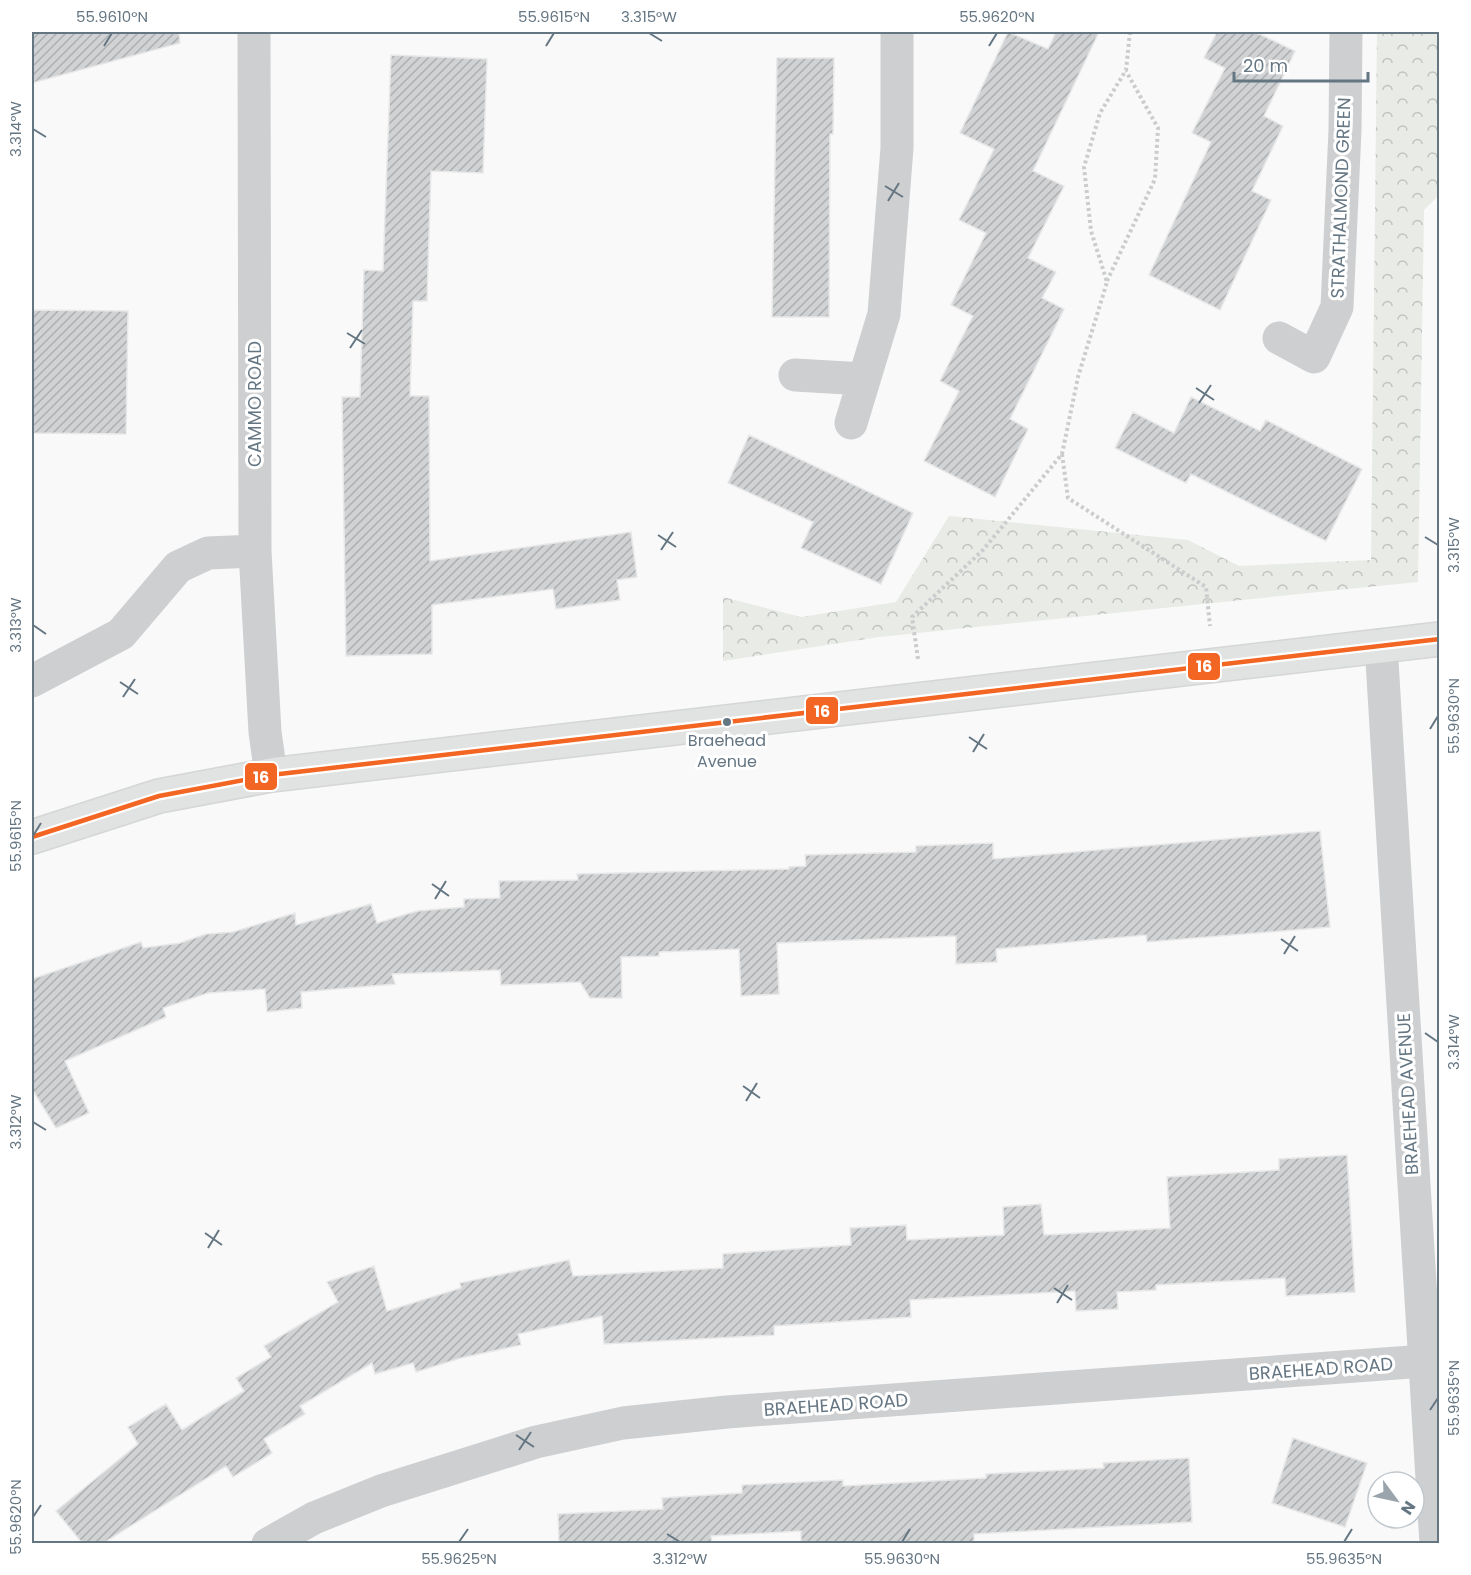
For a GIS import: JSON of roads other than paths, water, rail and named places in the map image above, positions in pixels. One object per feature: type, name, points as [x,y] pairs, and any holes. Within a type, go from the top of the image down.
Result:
[{"type":"main road","points":[[32,837],[159,796],[272,775],[1440,639]]},
{"type":"street","name":"CAMMO ROAD","points":[[254,32],[255,551],[265,732],[272,775]]},
{"type":"street","points":[[851,423],[884,314],[897,148],[897,32]]},
{"type":"street","name":"STRATHALMOND GREEN","points":[[1279,338],[1314,357],[1337,307],[1345,130],[1346,32]]},
{"type":"street","points":[[795,375],[864,379]]},
{"type":"street","points":[[32,681],[122,634],[178,567],[208,553],[255,551]]},
{"type":"street","name":"BRAEHEAD AVENUE","points":[[1381,645],[1427,1202],[1425,1361],[1436,1481],[1436,1544]]},
{"type":"street","name":"BRAEHEAD ROAD","points":[[268,1544],[314,1518],[381,1491],[536,1442],[623,1423],[739,1412],[1425,1361]]},
{"type":"place","name":"Braehead Avenue","points":[[727,722]]}]
